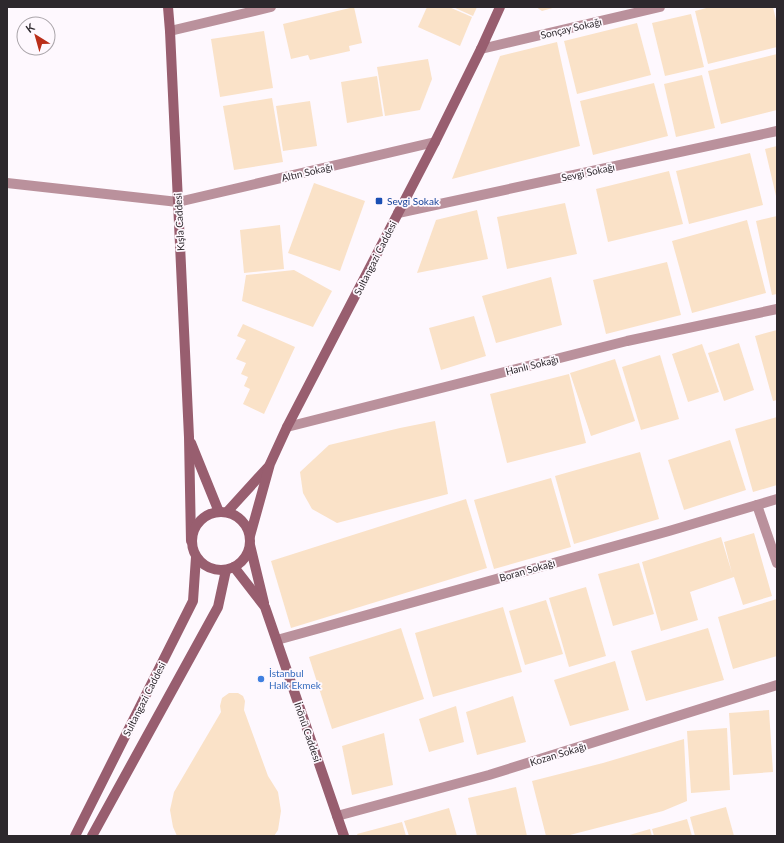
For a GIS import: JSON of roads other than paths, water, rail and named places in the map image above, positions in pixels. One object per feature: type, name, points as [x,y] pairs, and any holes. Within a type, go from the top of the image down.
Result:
[{"type":"main road","name":"Kışla Caddesi","points":[[168,7],[189,438],[191,541]]},
{"type":"main road","name":"Sultangazi Caddesi","points":[[92,836],[218,607],[230,569],[242,562],[247,554],[270,464],[287,427],[435,142],[500,7]]},
{"type":"main road","name":"Kışla Caddesi","points":[[189,438],[223,512]]},
{"type":"main road","name":"Sultangazi Caddesi","points":[[75,836],[193,601],[196,557],[192,549],[191,541],[193,532],[199,521],[210,514],[223,512],[270,464]]},
{"type":"main road","points":[[223,512],[235,516],[242,521],[247,528],[265,607]]},
{"type":"main road","points":[[196,557],[202,564],[209,568],[217,570],[230,569]]},
{"type":"main road","name":"İnönü Caddesi","points":[[230,569],[265,607],[344,836]]},
{"type":"street","points":[[170,31],[271,7]]},
{"type":"street","name":"Sonçay Sokağı","points":[[481,49],[660,7]]},
{"type":"street","name":"Sevgi Sokağı","points":[[398,213],[777,131]]},
{"type":"street","name":"Altın Sokağı","points":[[7,183],[178,202],[435,142]]},
{"type":"street","name":"Hanlı Sokağı","points":[[287,427],[627,341],[777,309]]},
{"type":"street","name":"Boran Sokağı","points":[[276,640],[777,499]]},
{"type":"street","points":[[757,505],[777,563]]},
{"type":"street","name":"Kozan Sokağı","points":[[337,816],[489,775],[777,685]]},
{"type":"place","name":"Sevgi Sokak","points":[[379,201]]},
{"type":"place","name":"İstanbul Halk Ekmek","points":[[261,679]]}]
